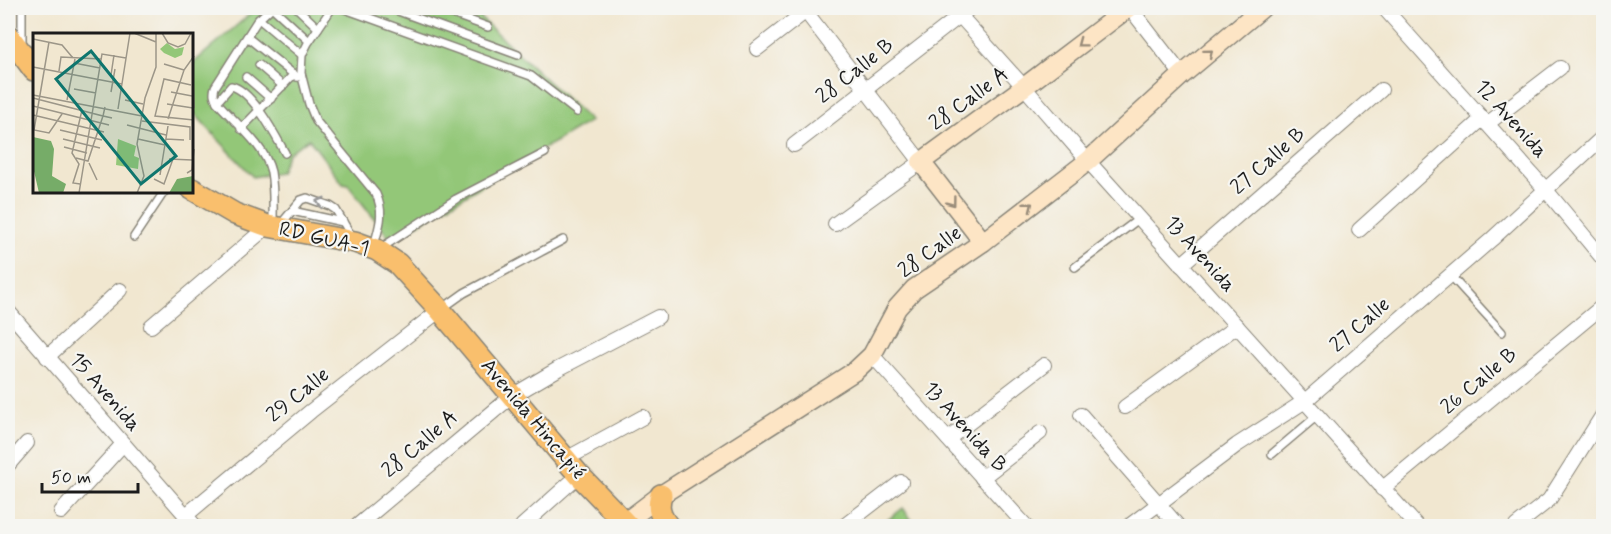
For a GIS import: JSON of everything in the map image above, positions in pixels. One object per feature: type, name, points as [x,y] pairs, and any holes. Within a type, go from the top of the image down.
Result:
[{"type":"main road","name":"28 Calle A","points":[[921,162],[1129,8]]},
{"type":"main road","name":"28 Calle","points":[[626,525],[661,495],[855,371],[872,355],[897,308],[914,289],[982,242],[1088,161],[1182,75],[1262,8]]},
{"type":"main road","points":[[8,35],[28,62]]},
{"type":"main road","points":[[921,162],[982,242]]},
{"type":"main road","name":"RD GUA-1","points":[[194,190],[235,214],[273,227],[368,247],[398,264],[440,310]]},
{"type":"main road","name":"Avenida Hincapié","points":[[440,310],[573,467],[626,525]]},
{"type":"main road","points":[[661,495],[658,509],[668,526]]},
{"type":"street","points":[[1129,8],[1182,75]]},
{"type":"street","name":"12 Avenida","points":[[1384,8],[1546,190],[1604,260]]},
{"type":"street","points":[[757,49],[806,9],[921,162]]},
{"type":"street","name":"13 Avenida","points":[[961,10],[1088,161],[1417,526]]},
{"type":"street","name":"28 Calle B","points":[[794,145],[961,10]]},
{"type":"street","points":[[1359,230],[1484,121],[1560,69]]},
{"type":"street","name":"27 Calle B","points":[[1181,265],[1381,90]]},
{"type":"street","name":"27 Calle","points":[[1129,526],[1237,445],[1305,401],[1450,276],[1604,136]]},
{"type":"street","name":"28 Calle A","points":[[835,224],[921,162]]},
{"type":"street","points":[[151,326],[273,227]]},
{"type":"street","points":[[47,357],[120,290]]},
{"type":"street","name":"26 Calle B","points":[[1382,489],[1604,305]]},
{"type":"street","name":"29 Calle","points":[[190,521],[311,411],[440,310]]},
{"type":"street","name":"15 Avenida","points":[[8,311],[190,521]]},
{"type":"street","name":"28 Calle A","points":[[357,526],[512,396],[558,369],[658,317]]},
{"type":"street","points":[[1125,407],[1237,326]]},
{"type":"street","name":"13 Avenida B","points":[[872,355],[1026,526]]},
{"type":"street","points":[[948,439],[1044,365]]},
{"type":"street","points":[[1516,526],[1550,500],[1604,413]]},
{"type":"street","points":[[1081,415],[1178,526]]},
{"type":"street","points":[[522,526],[573,467],[643,417]]},
{"type":"street","points":[[982,478],[1040,433]]},
{"type":"street","points":[[8,465],[27,443]]},
{"type":"street","points":[[61,512],[123,444]]},
{"type":"street","points":[[844,526],[901,482]]},
{"type":"lane","points":[[22,8],[28,62]]},
{"type":"lane","points":[[273,227],[271,172],[267,160],[256,144],[217,102],[214,97],[215,87],[259,19],[272,8],[309,41]]},
{"type":"lane","points":[[297,8],[318,28]]},
{"type":"lane","points":[[321,8],[330,10],[302,55],[303,82],[316,121],[376,194],[380,202],[382,219],[368,247]]},
{"type":"lane","points":[[342,8],[531,76],[577,112]]},
{"type":"lane","points":[[391,8],[518,55]]},
{"type":"lane","points":[[436,8],[488,27]]},
{"type":"lane","points":[[441,27],[447,12]]},
{"type":"lane","points":[[259,19],[302,55]]},
{"type":"lane","points":[[248,37],[303,82]]},
{"type":"lane","points":[[471,54],[477,40]]},
{"type":"lane","points":[[259,65],[283,86]]},
{"type":"lane","points":[[241,129],[294,74]]},
{"type":"lane","points":[[246,77],[270,99]]},
{"type":"lane","points":[[217,102],[228,88],[234,86],[260,109],[285,153]]},
{"type":"lane","points":[[368,247],[545,153]]},
{"type":"lane","points":[[134,237],[163,194]]},
{"type":"lane","points":[[273,227],[301,200],[307,198],[336,210],[343,222],[368,247]]},
{"type":"lane","points":[[292,211],[343,222]]},
{"type":"lane","points":[[1075,267],[1140,218]]},
{"type":"lane","points":[[440,310],[464,293],[563,240]]},
{"type":"lane","points":[[1450,276],[1502,332]]},
{"type":"lane","points":[[1272,454],[1317,416]]},
{"type":"green space","points":[[257,8],[470,8],[590,121],[391,240],[348,185],[343,184],[309,139],[288,153],[280,172],[253,177],[194,113],[194,62]]},
{"type":"green space","points":[[903,508],[916,526],[880,526]]}]
